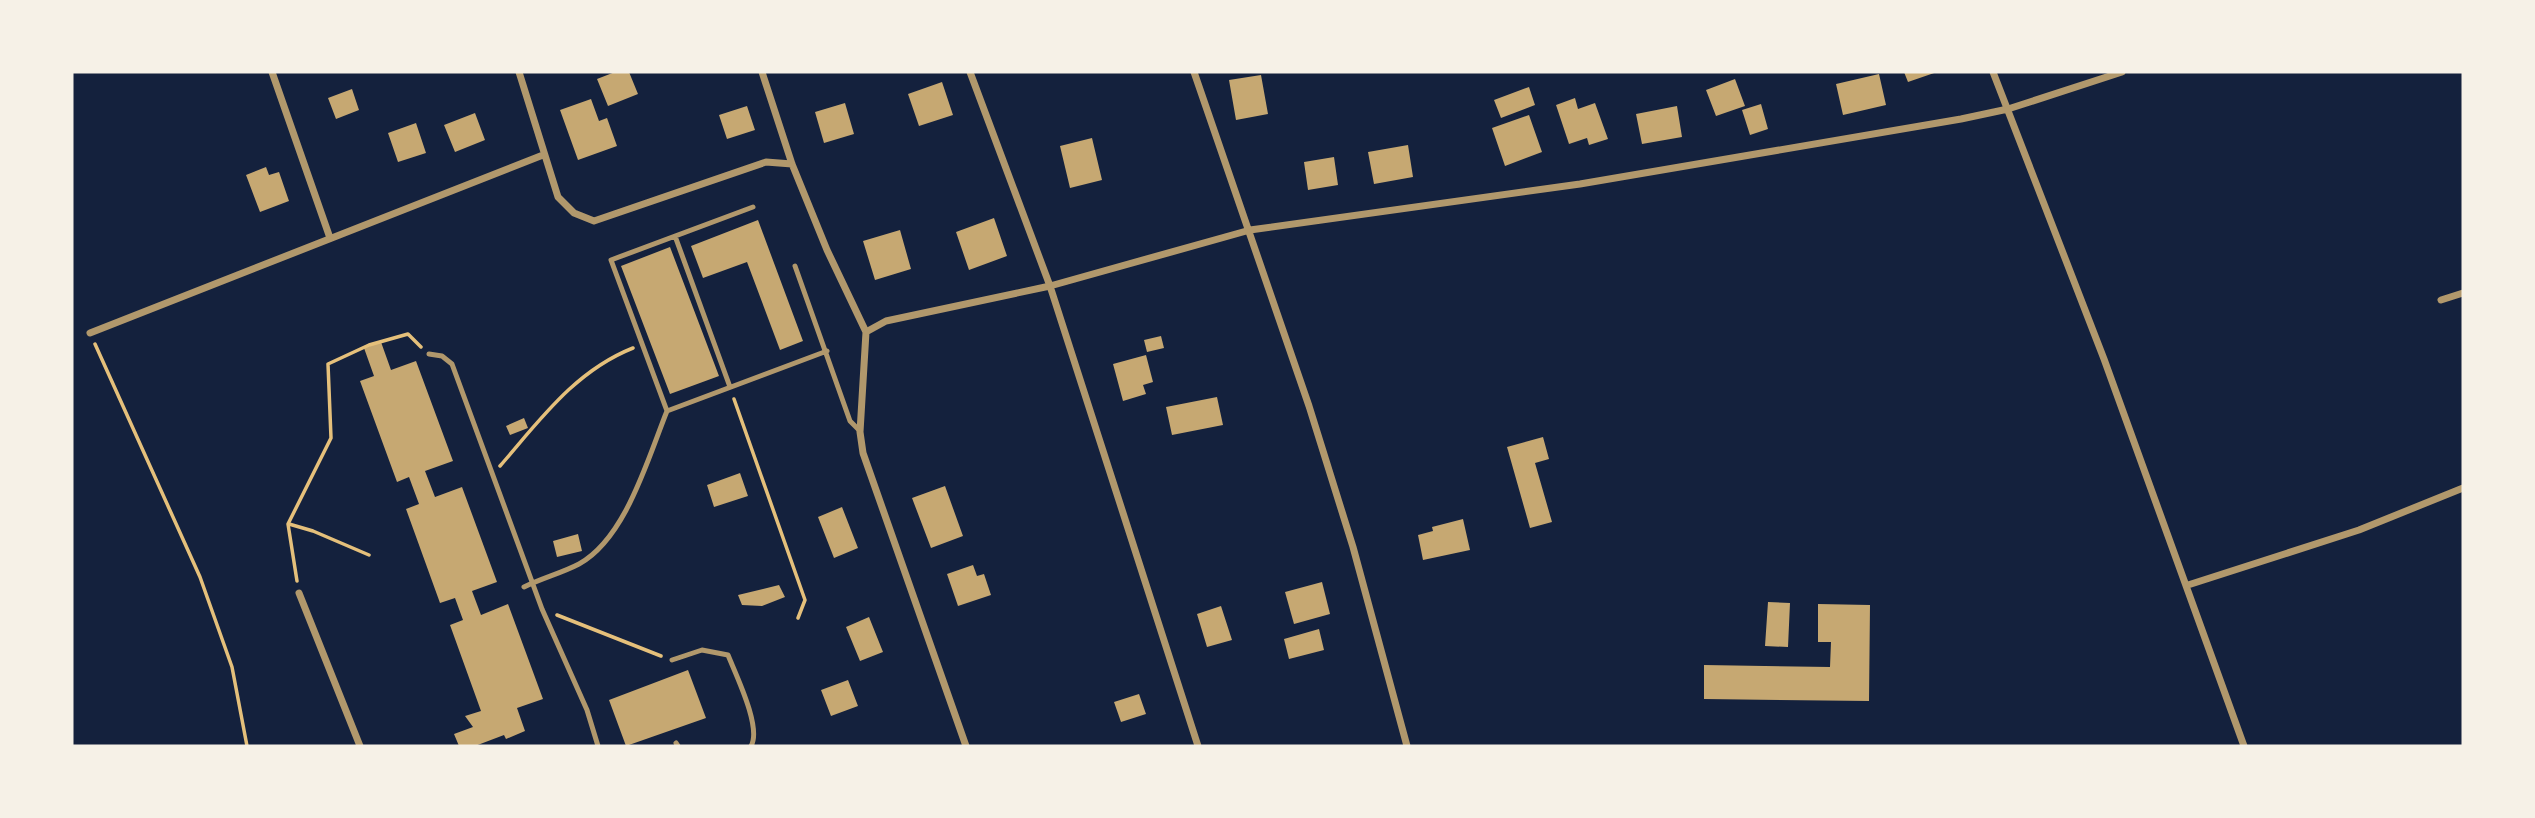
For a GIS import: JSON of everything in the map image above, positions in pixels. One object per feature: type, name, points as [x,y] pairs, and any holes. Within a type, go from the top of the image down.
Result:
[{"type":"street","points":[[272,72],[330,238]]},
{"type":"street","points":[[519,72],[558,197],[574,214],[594,221],[766,162],[792,164]]},
{"type":"street","points":[[762,72],[792,164],[827,250],[866,332],[860,432],[863,453],[966,746]]},
{"type":"street","points":[[970,72],[1050,286],[1198,746]]},
{"type":"street","points":[[1194,72],[1250,230],[1353,547],[1407,746]]},
{"type":"street","points":[[1993,72],[2188,586],[2244,746]]},
{"type":"street","points":[[866,332],[886,321],[1050,286],[1250,230],[1580,184],[2008,109],[2122,72]]},
{"type":"street","points":[[90,333],[543,155]]},
{"type":"street","points":[[2441,300],[2463,293]]},
{"type":"street","points":[[2188,586],[2359,530],[2463,488]]},
{"type":"street","points":[[299,593],[360,746]]},
{"type":"lane","points":[[524,587],[581,563],[620,521],[667,411],[611,260],[753,207]]},
{"type":"lane","points":[[675,236],[730,387]]},
{"type":"lane","points":[[795,266],[850,421],[860,432]]},
{"type":"lane","points":[[667,411],[827,351]]},
{"type":"lane","points":[[429,354],[442,355],[452,365],[494,473],[532,583],[587,710],[598,746]]},
{"type":"lane","points":[[672,660],[702,650],[728,655],[753,724],[755,739],[751,746]]},
{"type":"path","points":[[90,333],[200,577],[232,667],[247,746]]},
{"type":"path","points":[[299,593],[288,524],[331,438],[328,364],[369,345],[408,334],[429,354]]},
{"type":"path","points":[[494,473],[573,383],[608,358],[643,344]]},
{"type":"path","points":[[730,387],[805,600],[798,618]]},
{"type":"path","points":[[288,524],[313,531],[369,555]]},
{"type":"path","points":[[542,609],[672,660]]},
{"type":"building","points":[[615,72],[629,72],[638,94],[608,106],[597,79]]},
{"type":"building","points":[[1904,72],[1937,72],[1908,82]]},
{"type":"building","points":[[1879,74],[1886,105],[1843,115],[1836,84]]},
{"type":"building","points":[[1261,75],[1268,114],[1236,120],[1229,80]]},
{"type":"building","points":[[1735,79],[1745,106],[1716,116],[1706,90]]},
{"type":"building","points":[[942,82],[953,115],[919,126],[908,94]]},
{"type":"building","points":[[1529,87],[1535,105],[1501,118],[1494,100]]},
{"type":"building","points":[[352,89],[359,110],[336,119],[328,98]]},
{"type":"building","points":[[1575,98],[1578,109],[1595,103],[1608,139],[1589,145],[1587,138],[1569,144],[1556,105]]},
{"type":"building","points":[[591,99],[599,121],[607,118],[617,146],[578,160],[560,110]]},
{"type":"building","points":[[845,103],[854,134],[824,143],[815,112]]},
{"type":"building","points":[[1761,104],[1768,129],[1750,135],[1742,110]]},
{"type":"building","points":[[747,106],[755,130],[727,139],[719,115]]},
{"type":"building","points":[[1677,106],[1682,137],[1642,144],[1636,114]]},
{"type":"building","points":[[475,113],[485,140],[455,152],[444,125]]},
{"type":"building","points":[[1529,115],[1542,152],[1505,166],[1492,128]]},
{"type":"building","points":[[416,123],[426,153],[398,162],[388,133]]},
{"type":"building","points":[[1092,138],[1102,180],[1070,188],[1060,146]]},
{"type":"building","points":[[1408,145],[1413,177],[1374,184],[1368,152]]},
{"type":"building","points":[[1334,157],[1338,185],[1308,190],[1304,162]]},
{"type":"building","points":[[266,167],[269,175],[279,172],[289,201],[260,212],[246,175]]},
{"type":"building","points":[[994,218],[1007,256],[969,270],[956,232]]},
{"type":"building","points":[[758,220],[803,341],[780,350],[747,262],[703,278],[691,246]]},
{"type":"building","points":[[900,230],[911,269],[875,280],[863,241]]},
{"type":"building","points":[[670,247],[719,376],[670,394],[621,266]]},
{"type":"building","points":[[1161,336],[1164,348],[1147,352],[1144,340]]},
{"type":"building","points":[[381,342],[391,370],[416,361],[453,461],[425,471],[435,497],[462,487],[497,582],[472,591],[481,615],[508,604],[543,699],[517,708],[525,731],[506,739],[504,735],[475,746],[459,746],[454,734],[473,727],[465,716],[481,711],[450,625],[463,620],[455,598],[440,603],[406,509],[419,504],[409,477],[397,482],[360,381],[374,376],[364,348]]},
{"type":"building","points":[[1146,355],[1153,382],[1143,385],[1146,394],[1123,401],[1113,364]]},
{"type":"building","points":[[1217,397],[1223,425],[1172,435],[1166,407]]},
{"type":"building","points":[[524,418],[528,428],[510,435],[506,426]]},
{"type":"building","points":[[1543,437],[1549,459],[1535,463],[1552,522],[1530,528],[1507,447]]},
{"type":"building","points":[[740,473],[748,496],[714,507],[707,485]]},
{"type":"building","points":[[945,486],[963,536],[931,548],[912,498]]},
{"type":"building","points":[[842,507],[858,548],[834,558],[818,517]]},
{"type":"building","points":[[1463,519],[1470,550],[1423,560],[1418,535],[1433,531],[1432,527]]},
{"type":"building","points":[[578,534],[582,551],[557,557],[553,541]]},
{"type":"building","points":[[973,565],[977,576],[984,574],[991,595],[958,606],[947,574]]},
{"type":"building","points":[[1322,582],[1330,614],[1294,624],[1285,592]]},
{"type":"building","points":[[779,585],[785,597],[762,606],[742,605],[738,595]]},
{"type":"building","points":[[1768,602],[1790,603],[1788,647],[1765,646]]},
{"type":"building","points":[[1818,604],[1870,605],[1869,701],[1704,699],[1704,665],[1830,667],[1831,642],[1818,642]]},
{"type":"building","points":[[1221,606],[1232,640],[1207,647],[1197,614]]},
{"type":"building","points":[[869,617],[883,652],[860,661],[846,627]]},
{"type":"building","points":[[1319,629],[1324,650],[1289,659],[1284,639]]},
{"type":"building","points":[[688,670],[706,718],[626,746],[609,700]]},
{"type":"building","points":[[848,680],[858,706],[831,716],[821,690]]},
{"type":"building","points":[[1139,694],[1146,714],[1121,722],[1114,702]]}]
